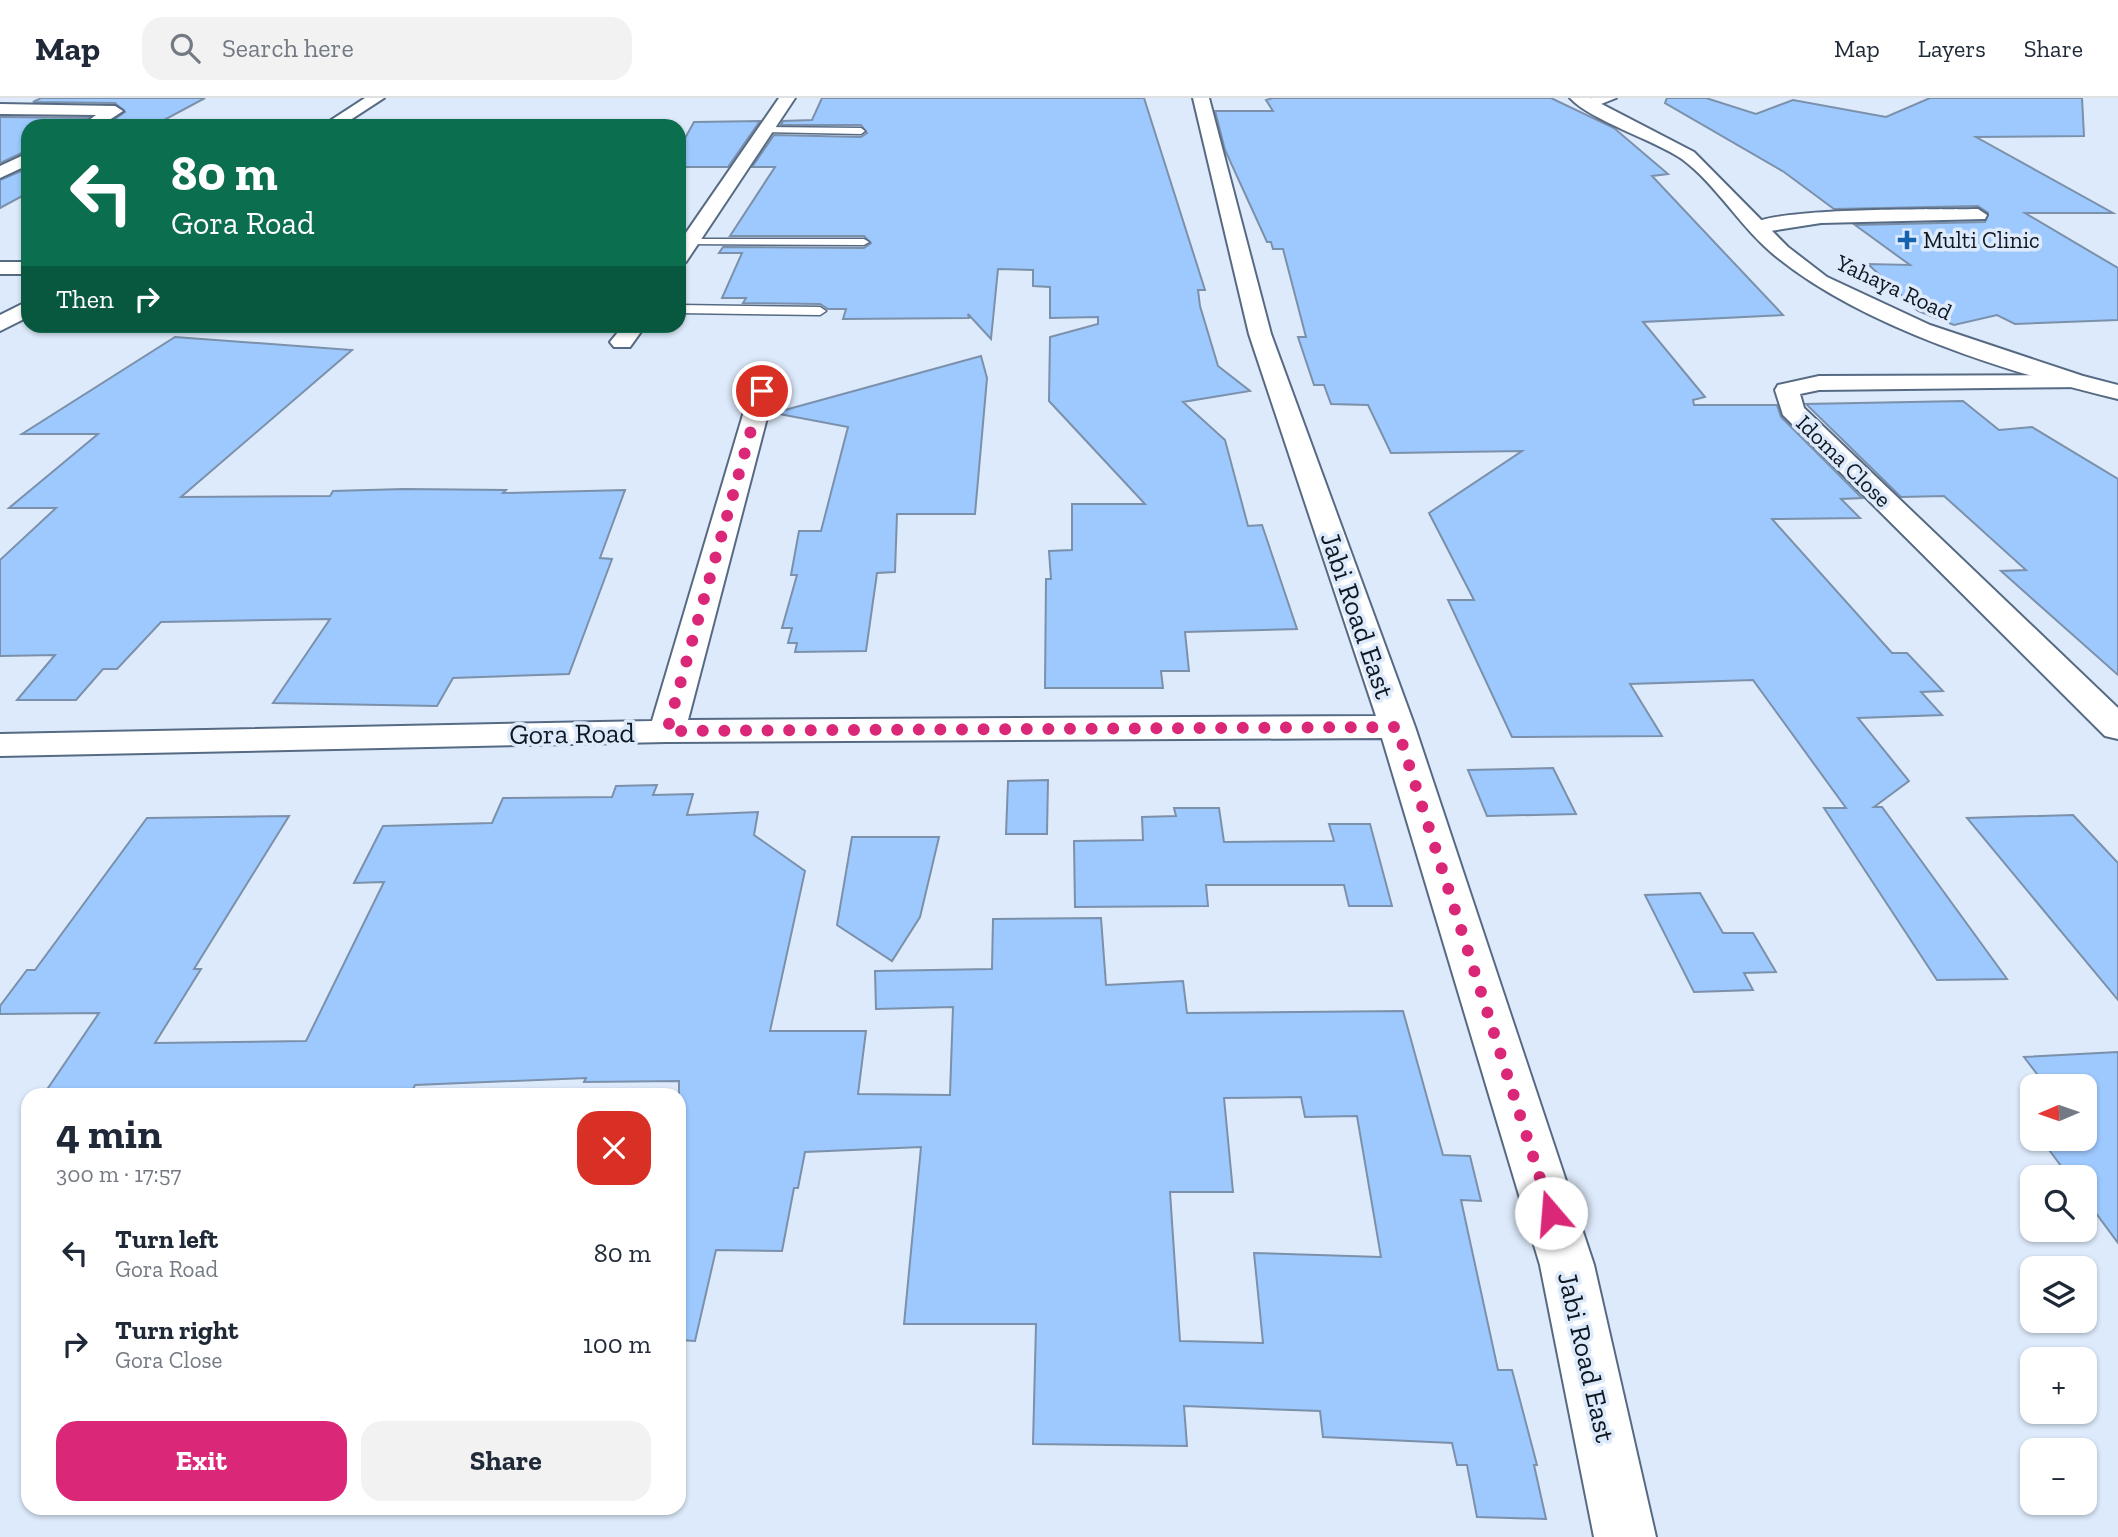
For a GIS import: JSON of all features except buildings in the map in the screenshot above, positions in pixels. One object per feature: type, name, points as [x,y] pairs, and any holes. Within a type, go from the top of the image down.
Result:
[{"type":"street","points":[[342,119],[376,98]]},
{"type":"street","points":[[686,248],[787,98]]},
{"type":"street","name":"Jabi Road East","points":[[1201,98],[1260,334],[1397,727],[1567,1265],[1625,1537]]},
{"type":"street","name":"Yahaya Road","points":[[1592,100],[1688,156],[1781,251],[1820,281],[1922,330],[2076,382],[2118,392]]},
{"type":"street","points":[[0,109],[115,111],[101,119]]},
{"type":"street","points":[[0,173],[21,162]]},
{"type":"street","points":[[0,179],[21,179]]},
{"type":"street","points":[[1758,227],[1821,217],[1978,215]]},
{"type":"street","points":[[0,268],[21,268]]},
{"type":"street","points":[[0,324],[21,312]]},
{"type":"street","name":"Idoma Close","points":[[2076,382],[1819,383],[1787,390],[1791,410],[2118,728]]},
{"type":"street","points":[[667,731],[762,391]]},
{"type":"street","name":"Gora Road","points":[[0,745],[667,731],[1397,727]]},
{"type":"lane","points":[[765,130],[861,131]]},
{"type":"lane","points":[[690,242],[864,242]]},
{"type":"lane","points":[[686,309],[820,311]]},
{"type":"place","name":"Multi Clinic","points":[[1907,240]]},
{"type":"route","points":[[762,391],[667,731],[1397,727],[1551,1213]]}]
